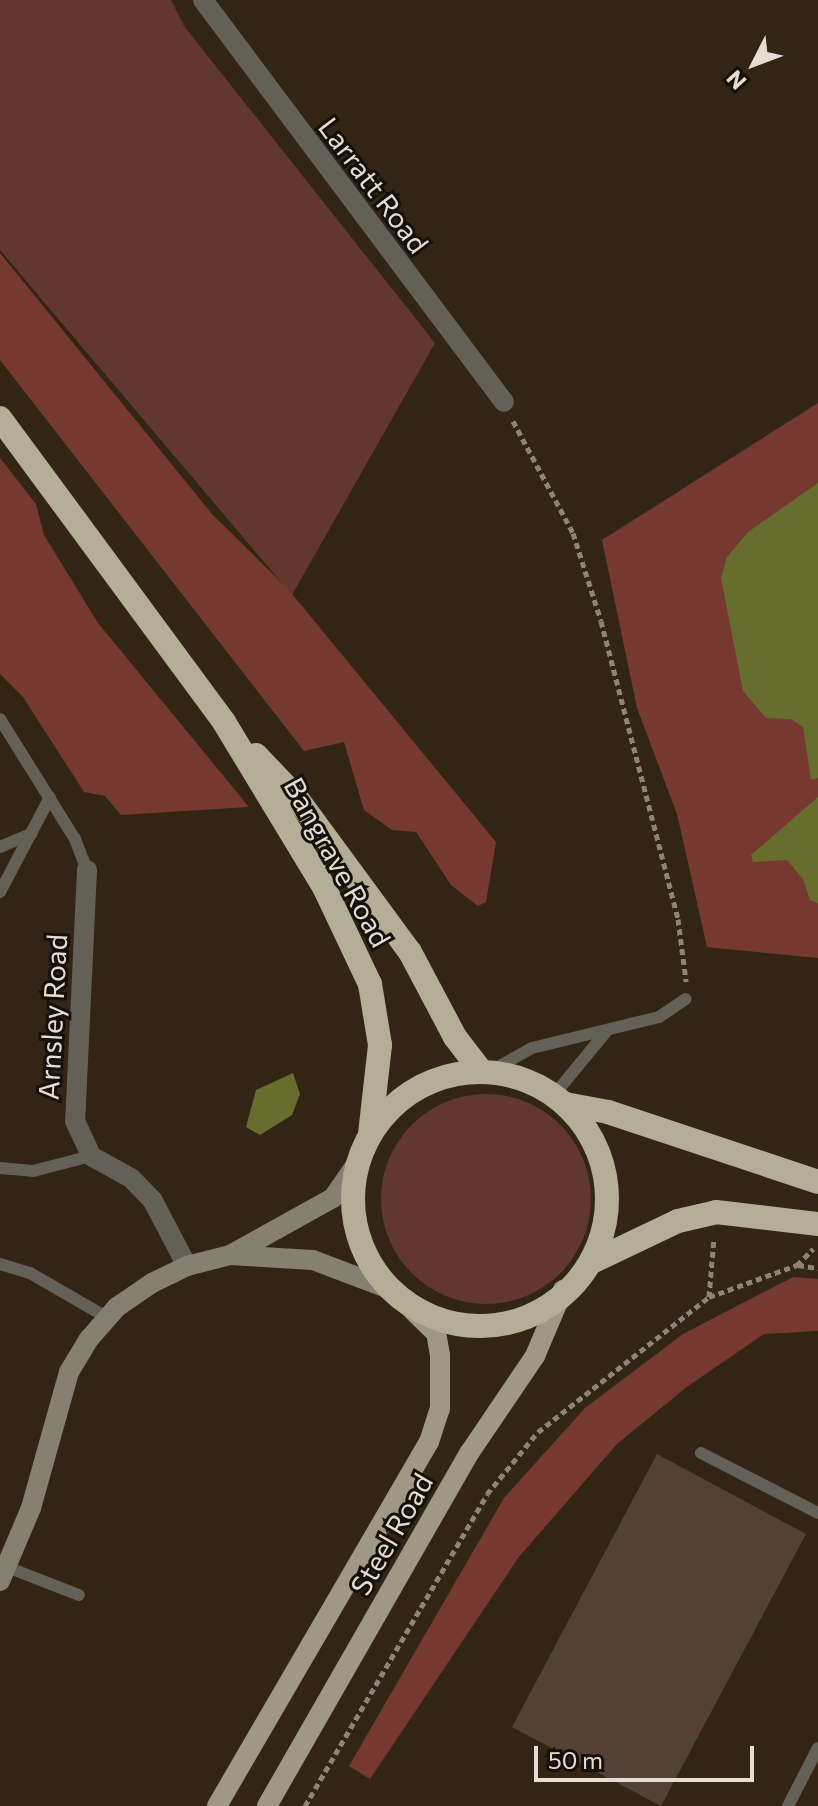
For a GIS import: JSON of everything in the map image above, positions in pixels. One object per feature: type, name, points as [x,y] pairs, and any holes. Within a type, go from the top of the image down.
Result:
[{"type":"highway","name":"Bangrave Road","points":[[0,418],[224,722],[325,889],[370,984],[380,1045],[370,1134]]},
{"type":"highway","name":"Bangrave Road","points":[[224,722],[296,797],[410,952],[455,1037],[486,1071]]},
{"type":"highway","points":[[818,1182],[560,1099],[486,1071],[438,1079],[399,1100],[370,1134],[359,1160],[352,1193],[355,1227],[365,1258],[384,1287],[413,1311],[450,1325],[490,1326],[529,1315],[563,1290],[594,1261],[678,1221],[716,1212],[818,1224]]},
{"type":"highway","points":[[560,1099],[595,1142],[610,1180],[611,1222],[594,1261]]},
{"type":"main road","name":"Steel Road","points":[[267,1806],[470,1452],[535,1356],[563,1290]]},
{"type":"main road","name":"Steel Road","points":[[217,1806],[429,1442],[440,1409],[440,1355],[436,1333],[413,1311]]},
{"type":"street","name":"Larratt Road","points":[[203,0],[504,402]]},
{"type":"street","name":"Arnsley Road","points":[[87,870],[75,1121],[91,1156]]},
{"type":"street","points":[[91,1156],[143,1189],[187,1266]]},
{"type":"street","points":[[3,1574],[31,1508],[69,1372],[108,1318],[152,1283],[187,1266],[230,1255],[333,1198],[359,1160]]},
{"type":"street","points":[[230,1255],[313,1260],[384,1287]]},
{"type":"lane","points":[[0,719],[50,797],[87,870]]},
{"type":"lane","points":[[0,892],[50,797]]},
{"type":"lane","points":[[0,847],[31,834]]},
{"type":"lane","points":[[486,1071],[532,1048],[659,1017],[686,999]]},
{"type":"lane","points":[[560,1099],[606,1032]]},
{"type":"lane","points":[[0,1168],[33,1171],[91,1156]]},
{"type":"lane","points":[[0,1264],[30,1273],[108,1318]]},
{"type":"lane","points":[[701,1453],[818,1513]]},
{"type":"lane","points":[[3,1574],[79,1595]]},
{"type":"lane","points":[[788,1806],[818,1748]]},
{"type":"path","points":[[504,402],[573,533],[592,592],[678,919],[686,999]]},
{"type":"path","points":[[305,1806],[487,1494],[538,1432],[709,1297],[797,1265],[818,1244]]},
{"type":"path","points":[[797,1265],[818,1268]]},
{"type":"shaded area","points":[[0,0],[171,0],[184,26],[435,343],[292,595],[0,250]]},
{"type":"shaded area","points":[[0,253],[212,514],[288,589],[496,842],[486,902],[478,906],[451,885],[416,832],[392,830],[364,810],[344,742],[304,751],[0,360]]},
{"type":"shaded area","points":[[818,403],[818,958],[707,947],[677,814],[637,708],[602,540]]},
{"type":"shaded area","points":[[0,458],[36,504],[44,535],[98,623],[249,807],[121,815],[105,796],[84,792],[23,697],[0,674]]},
{"type":"shaded area","points":[[818,483],[818,778],[811,780],[803,727],[791,719],[766,718],[743,691],[721,578],[727,557],[748,532]]},
{"type":"shaded area","points":[[818,797],[818,903],[810,900],[803,879],[787,860],[753,862],[751,855]]},
{"type":"shaded area","points":[[293,1073],[300,1094],[292,1115],[260,1135],[246,1127],[256,1090]]},
{"type":"shaded area","points":[[486,1094],[526,1102],[560,1125],[583,1159],[591,1199],[583,1239],[560,1273],[526,1296],[486,1304],[446,1296],[412,1273],[389,1239],[381,1199],[389,1159],[412,1125],[446,1102]]},
{"type":"shaded area","points":[[793,1277],[818,1279],[818,1331],[764,1334],[688,1386],[617,1444],[518,1558],[370,1779],[349,1766],[504,1498],[585,1408],[683,1334]]},
{"type":"building","points":[[657,1454],[806,1534],[661,1806],[512,1727]]}]
